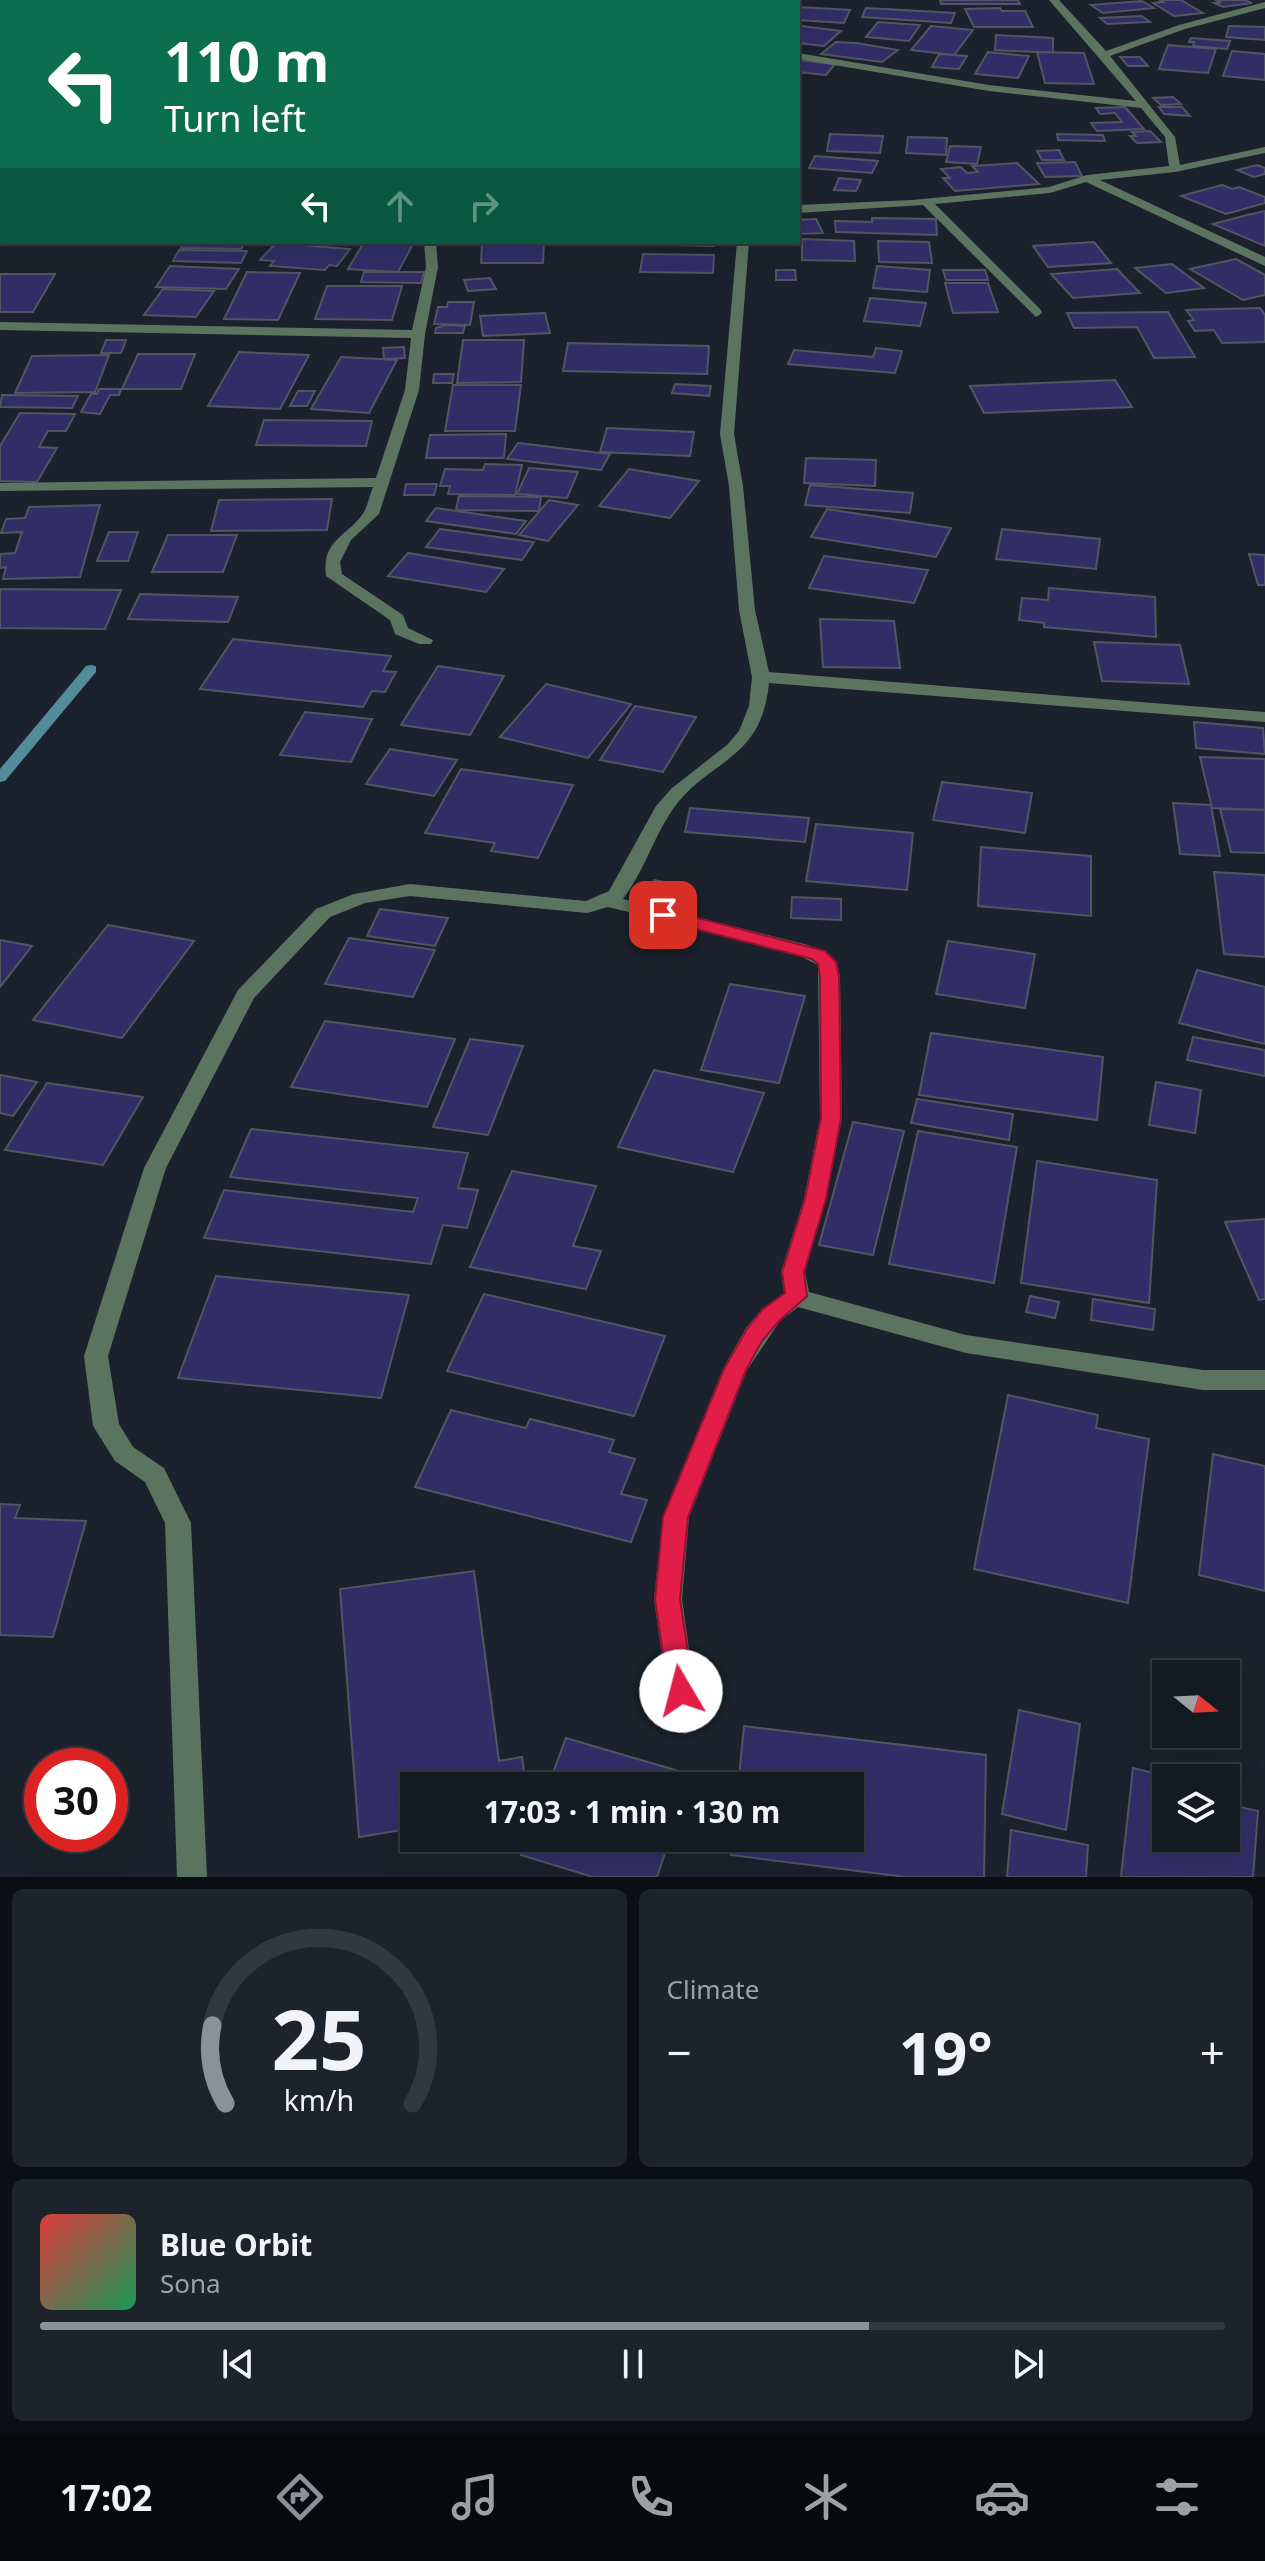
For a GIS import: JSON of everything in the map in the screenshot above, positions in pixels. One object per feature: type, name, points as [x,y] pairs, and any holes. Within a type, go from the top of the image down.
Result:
[{"type":"street","points":[[1054,0],[1104,55],[1141,105],[1170,137],[1175,169]]},
{"type":"street","points":[[1104,55],[1182,27],[1265,5]]},
{"type":"street","points":[[800,56],[989,88],[1141,105]]},
{"type":"street","points":[[800,209],[926,202],[1050,190],[1087,178],[1175,169],[1265,150]]},
{"type":"street","points":[[1087,178],[1265,262]]},
{"type":"street","points":[[926,202],[1036,313]]},
{"type":"street","points":[[425,640],[401,631],[397,618],[334,576],[332,562],[344,538],[371,514],[412,390],[418,334],[432,267],[430,244]]},
{"type":"street","points":[[192,1877],[178,1523],[155,1475],[124,1454],[106,1426],[96,1356],[155,1168],[245,995],[323,913],[361,898],[410,890],[587,907],[608,901],[617,894],[663,810],[678,792],[733,749],[747,732],[758,706],[761,677],[747,610],[736,486],[727,434],[743,244]]},
{"type":"street","points":[[0,326],[418,334]]},
{"type":"street","points":[[0,487],[381,482]]},
{"type":"street","points":[[761,677],[1265,717]]},
{"type":"street","points":[[608,901],[801,949],[827,962],[830,977],[831,1118],[815,1199],[793,1272],[796,1296]]},
{"type":"street","points":[[796,1296],[833,1310],[966,1344],[1203,1380],[1265,1380]]},
{"type":"street","points":[[685,1721],[668,1599],[676,1517],[735,1369],[771,1315],[796,1296]]},
{"type":"building","points":[[940,0],[1018,0],[1020,4],[941,4]]},
{"type":"building","points":[[1159,0],[1181,0],[1203,13],[1174,16],[1153,3],[1163,2]]},
{"type":"building","points":[[1215,0],[1252,3],[1223,7],[1214,3],[1221,2]]},
{"type":"building","points":[[1142,1],[1154,8],[1103,13],[1091,5]]},
{"type":"building","points":[[800,7],[850,10],[844,23],[800,20]]},
{"type":"building","points":[[866,8],[955,13],[951,23],[862,17]]},
{"type":"building","points":[[1000,8],[1002,11],[1025,11],[1033,27],[974,27],[965,9]]},
{"type":"building","points":[[1142,16],[1150,22],[1107,24],[1100,18]]},
{"type":"building","points":[[878,22],[920,25],[909,41],[866,37]]},
{"type":"building","points":[[931,26],[973,30],[954,55],[911,50]]},
{"type":"building","points":[[1229,26],[1265,27],[1265,40],[1226,37]]},
{"type":"building","points":[[800,27],[841,31],[824,46],[800,43]]},
{"type":"building","points":[[996,35],[1053,38],[1053,53],[995,50]]},
{"type":"building","points":[[1191,38],[1230,41],[1227,49],[1193,46],[1194,42],[1189,42]]},
{"type":"building","points":[[836,42],[898,50],[882,62],[821,54]]},
{"type":"building","points":[[1168,45],[1216,49],[1208,73],[1159,69]]},
{"type":"building","points":[[1232,51],[1265,54],[1265,80],[1223,76]]},
{"type":"building","points":[[988,52],[1029,56],[1018,78],[975,74]]},
{"type":"building","points":[[1037,52],[1084,53],[1094,84],[1045,83]]},
{"type":"building","points":[[939,54],[967,56],[959,69],[932,67]]},
{"type":"building","points":[[1120,57],[1140,57],[1148,66],[1128,66]]},
{"type":"building","points":[[800,60],[835,64],[826,75],[800,72]]},
{"type":"building","points":[[1173,97],[1181,104],[1161,105],[1153,98]]},
{"type":"building","points":[[1125,107],[1144,129],[1097,131],[1091,123],[1122,122],[1115,113],[1100,114],[1096,108]]},
{"type":"building","points":[[1159,107],[1182,107],[1190,116],[1164,114]]},
{"type":"building","points":[[1150,131],[1161,142],[1137,143],[1130,136],[1136,136],[1132,132]]},
{"type":"building","points":[[830,134],[883,136],[880,153],[827,151]]},
{"type":"building","points":[[1057,134],[1103,135],[1105,141],[1058,140]]},
{"type":"building","points":[[908,137],[947,138],[946,155],[906,153]]},
{"type":"building","points":[[950,146],[981,147],[977,164],[946,162]]},
{"type":"building","points":[[1059,150],[1064,160],[1042,160],[1037,151]]},
{"type":"building","points":[[815,156],[878,161],[872,173],[809,168]]},
{"type":"building","points":[[1075,162],[1082,176],[1045,177],[1037,163]]},
{"type":"building","points":[[1017,163],[1039,184],[955,191],[943,178],[950,178],[941,169],[961,167],[967,173],[978,172],[972,166]]},
{"type":"building","points":[[1257,165],[1265,168],[1265,174],[1254,177],[1237,170]]},
{"type":"building","points":[[839,178],[861,180],[856,191],[834,190]]},
{"type":"building","points":[[1222,185],[1232,189],[1239,187],[1265,197],[1265,203],[1226,214],[1181,196]]},
{"type":"building","points":[[1265,211],[1265,246],[1213,224],[1247,215]]},
{"type":"building","points":[[872,218],[936,219],[937,235],[836,232],[835,221],[872,222]]},
{"type":"building","points":[[816,219],[823,233],[800,234],[800,220]]},
{"type":"building","points":[[802,239],[854,241],[855,261],[802,260]]},
{"type":"building","points":[[878,241],[929,242],[932,263],[879,262]]},
{"type":"building","points":[[1094,242],[1111,263],[1048,267],[1033,246]]},
{"type":"building","points":[[183,244],[244,244],[241,249],[181,248]]},
{"type":"building","points":[[275,244],[350,249],[337,266],[329,265],[325,270],[270,266],[274,261],[260,260]]},
{"type":"building","points":[[363,244],[413,244],[398,272],[348,269]]},
{"type":"building","points":[[482,244],[544,244],[543,263],[481,263]]},
{"type":"building","points":[[640,244],[713,244],[713,246]]},
{"type":"building","points":[[179,250],[247,251],[241,263],[173,261]]},
{"type":"building","points":[[643,254],[714,255],[713,273],[640,272]]},
{"type":"building","points":[[1236,259],[1265,275],[1265,295],[1243,300],[1190,269]]},
{"type":"building","points":[[1172,264],[1204,288],[1166,293],[1135,268]]},
{"type":"building","points":[[170,266],[239,269],[226,289],[156,287]]},
{"type":"building","points":[[877,266],[930,270],[927,292],[873,288]]},
{"type":"building","points":[[1117,269],[1140,293],[1073,298],[1051,274]]},
{"type":"building","points":[[776,270],[795,270],[796,280],[776,280]]},
{"type":"building","points":[[943,270],[985,270],[988,280],[946,280]]},
{"type":"building","points":[[247,272],[300,273],[278,320],[224,319]]},
{"type":"building","points":[[364,272],[424,272],[421,283],[361,282]]},
{"type":"building","points":[[0,274],[55,274],[33,312],[0,312]]},
{"type":"building","points":[[490,278],[496,289],[468,291],[464,280]]},
{"type":"building","points":[[945,283],[988,283],[998,312],[953,313]]},
{"type":"building","points":[[327,286],[402,286],[392,320],[315,319]]},
{"type":"building","points":[[163,289],[214,291],[196,317],[144,315]]},
{"type":"building","points":[[870,298],[926,303],[920,326],[864,321]]},
{"type":"building","points":[[448,302],[474,302],[470,325],[434,324],[438,307],[447,307]]},
{"type":"building","points":[[1260,308],[1265,315],[1265,342],[1222,343],[1214,330],[1195,331],[1188,321],[1194,320],[1186,310]]},
{"type":"building","points":[[1168,312],[1195,357],[1154,358],[1137,327],[1074,328],[1067,313]]},
{"type":"building","points":[[545,313],[550,333],[483,336],[480,316]]},
{"type":"building","points":[[465,326],[463,333],[435,333],[436,328]]},
{"type":"building","points":[[106,340],[126,340],[121,353],[101,353]]},
{"type":"building","points":[[463,340],[524,340],[521,382],[457,383]]},
{"type":"building","points":[[568,343],[709,346],[707,374],[563,371]]},
{"type":"building","points":[[404,347],[405,358],[384,359],[383,348]]},
{"type":"building","points":[[876,348],[902,351],[895,373],[788,364],[794,350],[873,357]]},
{"type":"building","points":[[239,352],[309,355],[280,409],[208,406]]},
{"type":"building","points":[[138,354],[195,354],[181,389],[122,389]]},
{"type":"building","points":[[109,355],[95,392],[15,393],[32,356]]},
{"type":"building","points":[[341,357],[397,360],[369,413],[311,409]]},
{"type":"building","points":[[434,374],[454,374],[452,383],[433,383]]},
{"type":"building","points":[[1115,380],[1132,407],[984,413],[970,386]]},
{"type":"building","points":[[675,384],[711,386],[709,396],[672,393]]},
{"type":"building","points":[[453,385],[521,385],[515,431],[445,431]]},
{"type":"building","points":[[99,389],[121,389],[119,395],[110,395],[100,414],[81,412],[91,394],[97,394]]},
{"type":"building","points":[[298,391],[315,391],[307,406],[290,406]]},
{"type":"building","points":[[2,395],[78,396],[72,408],[0,407]]},
{"type":"building","points":[[20,413],[75,414],[66,431],[48,431],[39,447],[57,448],[37,482],[0,481],[0,446]]},
{"type":"building","points":[[264,420],[372,421],[366,446],[256,445]]},
{"type":"building","points":[[607,428],[694,432],[690,456],[600,452]]},
{"type":"building","points":[[506,434],[504,458],[426,458],[430,435]]},
{"type":"building","points":[[518,443],[610,454],[601,470],[507,459]]},
{"type":"building","points":[[806,458],[876,460],[875,486],[804,483]]},
{"type":"building","points":[[485,464],[522,465],[515,495],[448,494],[450,486],[440,486],[445,469],[483,470]]},
{"type":"building","points":[[529,468],[578,472],[567,498],[517,494]]},
{"type":"building","points":[[629,469],[699,481],[670,518],[599,506]]},
{"type":"building","points":[[406,484],[437,484],[434,495],[404,495]]},
{"type":"building","points":[[810,485],[913,493],[910,513],[805,505]]},
{"type":"building","points":[[459,496],[541,497],[539,511],[456,510]]},
{"type":"building","points":[[332,499],[327,530],[211,531],[219,500]]},
{"type":"building","points":[[549,500],[578,505],[548,541],[519,535]]},
{"type":"building","points":[[100,505],[80,577],[3,579],[6,567],[0,568],[0,554],[15,553],[22,532],[1,533],[6,519],[25,518],[29,507]]},
{"type":"building","points":[[436,508],[526,521],[516,534],[426,521]]},
{"type":"building","points":[[827,509],[951,528],[936,557],[811,537]]},
{"type":"building","points":[[440,529],[534,542],[522,560],[426,547]]},
{"type":"building","points":[[1002,529],[1100,539],[1096,569],[996,559]]},
{"type":"building","points":[[109,532],[138,532],[128,561],[97,561]]},
{"type":"building","points":[[168,535],[237,535],[223,572],[152,572]]},
{"type":"building","points":[[408,553],[504,569],[486,592],[388,576]]},
{"type":"building","points":[[1249,554],[1265,555],[1265,585],[1258,585]]},
{"type":"building","points":[[824,556],[928,570],[914,603],[809,588]]},
{"type":"building","points":[[1049,588],[1155,597],[1156,637],[1044,627],[1044,623],[1019,620],[1022,598],[1048,600]]},
{"type":"building","points":[[0,589],[121,590],[105,629],[0,628]]},
{"type":"building","points":[[140,594],[238,597],[228,622],[128,619]]},
{"type":"building","points":[[820,619],[894,621],[900,668],[823,667]]},
{"type":"building","points":[[233,639],[391,656],[383,671],[396,672],[385,692],[372,691],[363,707],[200,689]]},
{"type":"building","points":[[1094,642],[1180,645],[1189,684],[1102,681]]},
{"type":"building","points":[[438,666],[504,676],[470,735],[401,725]]},
{"type":"building","points":[[546,684],[631,704],[588,758],[500,737]]},
{"type":"building","points":[[635,706],[696,717],[663,772],[600,760]]},
{"type":"building","points":[[305,712],[372,719],[351,762],[280,755]]},
{"type":"building","points":[[1194,722],[1263,728],[1265,754],[1196,748]]},
{"type":"building","points":[[390,749],[457,760],[434,796],[366,784]]},
{"type":"building","points":[[1200,757],[1265,759],[1265,810],[1212,808]]},
{"type":"building","points":[[461,769],[573,785],[538,858],[491,851],[495,843],[425,833]]},
{"type":"building","points":[[942,782],[1032,793],[1025,833],[933,820]]},
{"type":"building","points":[[1173,803],[1211,805],[1220,856],[1180,854]]},
{"type":"building","points":[[690,808],[809,818],[805,842],[685,832]]},
{"type":"building","points":[[1220,809],[1265,810],[1265,853],[1231,852]]},
{"type":"building","points":[[816,824],[913,833],[907,890],[806,881]]},
{"type":"building","points":[[981,847],[1091,856],[1091,916],[978,906]]},
{"type":"building","points":[[1214,872],[1265,875],[1265,957],[1224,954]]},
{"type":"building","points":[[654,880],[691,887],[683,904],[645,897]]},
{"type":"building","points":[[792,897],[841,899],[841,920],[791,918]]},
{"type":"building","points":[[380,909],[448,918],[435,946],[367,936]]},
{"type":"building","points":[[108,925],[194,941],[122,1038],[33,1020]]},
{"type":"building","points":[[349,938],[435,950],[413,997],[325,984]]},
{"type":"building","points":[[0,940],[32,946],[0,987]]},
{"type":"building","points":[[948,941],[1035,954],[1025,1008],[936,994]]},
{"type":"building","points":[[1197,970],[1265,987],[1265,1044],[1179,1023]]},
{"type":"building","points":[[730,984],[805,996],[779,1083],[701,1070]]},
{"type":"building","points":[[325,1021],[455,1039],[427,1107],[291,1087]]},
{"type":"building","points":[[931,1033],[1103,1057],[1097,1120],[919,1095]]},
{"type":"building","points":[[1193,1037],[1265,1050],[1265,1076],[1187,1060]]},
{"type":"building","points":[[470,1039],[523,1046],[488,1135],[433,1127]]},
{"type":"building","points":[[654,1070],[764,1093],[733,1172],[618,1147]]},
{"type":"building","points":[[0,1075],[37,1082],[13,1116],[0,1113]]},
{"type":"building","points":[[1156,1082],[1201,1090],[1195,1133],[1149,1125]]},
{"type":"building","points":[[47,1083],[143,1097],[103,1165],[5,1150]]},
{"type":"building","points":[[917,1099],[1013,1114],[1009,1140],[911,1123]]},
{"type":"building","points":[[853,1122],[904,1131],[873,1255],[819,1245]]},
{"type":"building","points":[[251,1129],[468,1153],[458,1188],[478,1190],[467,1228],[443,1225],[431,1264],[204,1238],[224,1190],[413,1212],[418,1198],[230,1177]]},
{"type":"building","points":[[918,1131],[1017,1147],[994,1283],[889,1264]]},
{"type":"building","points":[[1037,1161],[1157,1180],[1149,1303],[1021,1283]]},
{"type":"building","points":[[512,1171],[596,1186],[573,1246],[601,1251],[586,1289],[470,1267]]},
{"type":"building","points":[[1265,1219],[1265,1299],[1259,1300],[1225,1222]]},
{"type":"building","points":[[216,1276],[409,1295],[381,1398],[178,1378]]},
{"type":"building","points":[[484,1294],[665,1336],[634,1416],[447,1371]]},
{"type":"building","points":[[1030,1296],[1059,1302],[1055,1318],[1026,1312]]},
{"type":"building","points":[[1093,1299],[1155,1309],[1153,1330],[1091,1320]]},
{"type":"building","points":[[1008,1395],[1098,1415],[1096,1428],[1149,1439],[1128,1603],[974,1569]]},
{"type":"building","points":[[451,1410],[526,1428],[530,1419],[614,1440],[609,1452],[635,1459],[621,1494],[647,1500],[631,1542],[415,1487]]},
{"type":"building","points":[[1213,1454],[1265,1466],[1265,1591],[1199,1575]]},
{"type":"building","points":[[0,1504],[20,1505],[15,1518],[86,1521],[53,1637],[0,1635]]},
{"type":"building","points":[[474,1571],[499,1761],[522,1757],[524,1772],[400,1772],[400,1830],[359,1837],[340,1589]]},
{"type":"building","points":[[1019,1710],[1080,1724],[1066,1830],[1002,1814]]},
{"type":"building","points":[[744,1726],[986,1755],[984,1877],[906,1877],[731,1855],[731,1852],[864,1852],[864,1772],[739,1772]]},
{"type":"building","points":[[566,1738],[682,1772],[553,1772]]},
{"type":"building","points":[[1133,1768],[1152,1773],[1152,1852],[1240,1852],[1240,1807],[1258,1811],[1253,1877],[1121,1877]]},
{"type":"building","points":[[1011,1830],[1088,1845],[1086,1877],[1007,1877]]},
{"type":"building","points":[[522,1852],[665,1852],[657,1877],[593,1877],[521,1855]]},
{"type":"waterway","points":[[0,778],[91,669]]},
{"type":"route","points":[[663,915],[818,955],[827,962],[830,977],[831,1118],[815,1199],[793,1272],[796,1296],[771,1315],[735,1369],[676,1517],[668,1599],[681,1691]]}]
